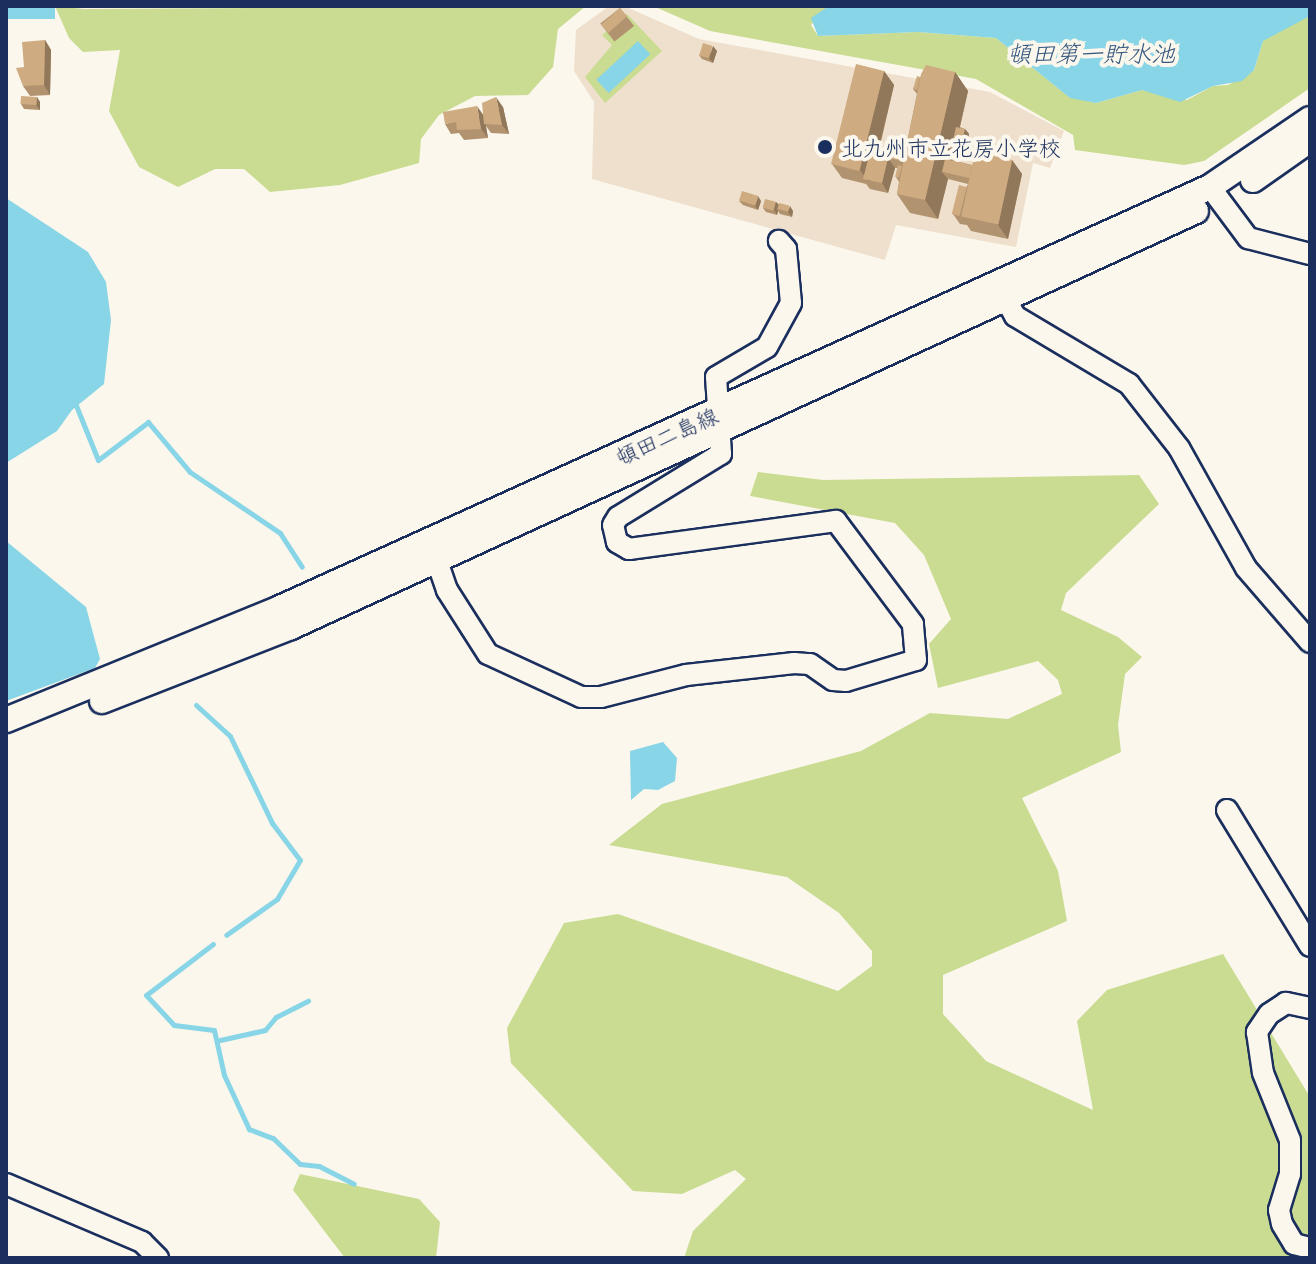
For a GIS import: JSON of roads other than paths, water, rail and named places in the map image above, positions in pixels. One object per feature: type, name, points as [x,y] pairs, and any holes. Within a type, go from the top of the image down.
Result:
[{"type":"main road","name":"頓田二島線","points":[[1214,194],[1310,119]]},
{"type":"main road","name":"頓田二島線","points":[[6,738],[291,627],[717,422],[1214,194],[1310,140]]},
{"type":"main road","name":"頓田二島線","points":[[6,720],[280,608],[717,422]]},
{"type":"street","points":[[1214,194],[1248,238],[1310,254]]},
{"type":"street","points":[[436,558],[447,590],[488,654],[581,697],[601,697],[686,675],[764,665],[810,664],[833,680],[846,681],[916,660],[913,624],[836,521],[629,549],[617,542],[613,525],[618,517],[721,454],[716,377],[767,347],[791,303],[786,249],[779,241]]},
{"type":"street","points":[[1002,291],[1015,316],[1129,384],[1179,448],[1246,568],[1310,642]]},
{"type":"street","points":[[1227,810],[1310,946]]},
{"type":"street","points":[[1310,1008],[1286,1003],[1269,1014],[1257,1032],[1263,1073],[1290,1140],[1290,1174],[1279,1210],[1282,1224],[1294,1244],[1310,1248]]},
{"type":"street","points":[[6,1184],[142,1242],[158,1258]]},
{"type":"water","points":[[6,6],[55,6],[55,19],[6,19]]},
{"type":"water","name":"頓田第一貯水池","points":[[829,6],[1310,6],[1310,16],[1263,41],[1254,70],[1242,81],[1213,86],[1180,102],[1142,90],[1096,103],[1070,98],[996,38],[918,32],[818,36],[811,18]]},
{"type":"water","points":[[638,41],[650,54],[609,93],[596,80]]},
{"type":"water","points":[[6,198],[88,252],[106,282],[111,320],[104,384],[72,410],[57,431],[6,463]]},
{"type":"water","points":[[6,541],[86,607],[100,659],[95,668],[6,701]]},
{"type":"water","points":[[663,742],[677,758],[675,781],[658,790],[644,789],[631,800],[630,751]]},
{"type":"waterway","points":[[75,403],[98,460],[148,422],[190,472],[280,533],[302,567]]},
{"type":"waterway","points":[[196,705],[230,736],[272,823],[300,860],[277,899],[226,935]]},
{"type":"waterway","points":[[213,944],[146,995],[174,1025],[214,1030],[224,1075],[249,1129],[273,1138],[300,1164],[319,1166],[354,1184]]},
{"type":"waterway","points":[[220,1040],[265,1030],[276,1017],[308,1001]]},
{"type":"place","name":"北九州市立花房小学校","points":[[825,147]]}]
